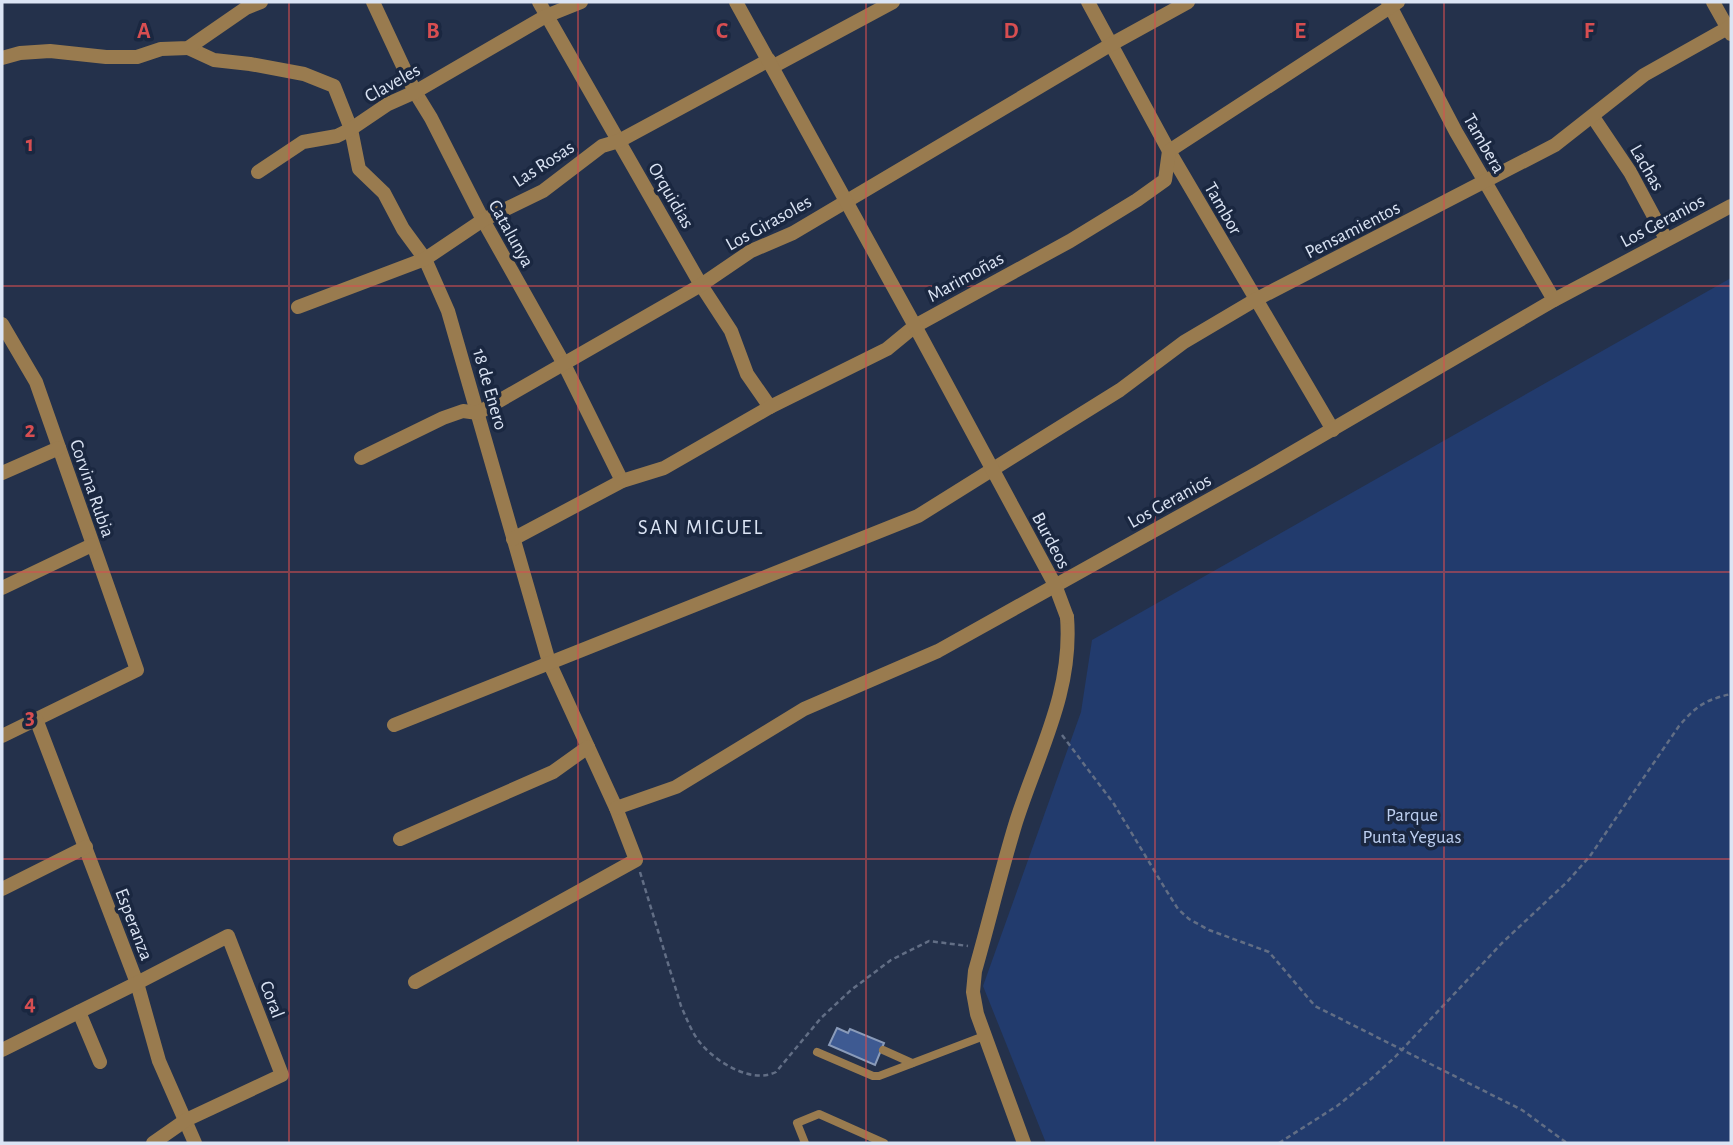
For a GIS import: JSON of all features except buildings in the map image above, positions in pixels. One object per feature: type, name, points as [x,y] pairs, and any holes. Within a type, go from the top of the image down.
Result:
[{"type":"street","points":[[2,58],[35,51],[137,57],[161,49],[188,48],[246,8],[261,2]]},
{"type":"street","name":"Catalunya","points":[[373,2],[415,92],[564,364],[622,481]]},
{"type":"street","name":"Orquidias","points":[[539,2],[701,285],[732,331],[747,374],[770,407]]},
{"type":"street","name":"Claveles","points":[[258,172],[303,142],[337,136],[351,129],[387,104],[415,92],[546,16],[581,2]]},
{"type":"street","name":"Burdeos","points":[[736,2],[1055,585],[1067,617],[1070,645],[1053,724],[1017,820],[975,971],[973,992],[984,1036],[1024,1143]]},
{"type":"street","name":"Las Rosas","points":[[298,307],[425,259],[483,220],[543,191],[602,146],[619,141],[893,2]]},
{"type":"street","name":"Tambor","points":[[1088,2],[1169,151],[1333,430]]},
{"type":"street","name":"Los Girasoles","points":[[361,458],[443,418],[463,411],[478,413],[701,285],[751,251],[793,233],[1110,45],[1188,2]]},
{"type":"street","points":[[1713,2],[1730,29]]},
{"type":"street","points":[[1169,151],[1392,3]]},
{"type":"street","name":"Tambera","points":[[1392,3],[1456,132],[1555,300]]},
{"type":"street","name":"Pensamientos","points":[[394,725],[918,516],[1120,390],[1184,342],[1255,299],[1555,145],[1644,75],[1730,29]]},
{"type":"street","name":"18 de Enero","points":[[188,48],[214,60],[304,74],[334,86],[351,129],[359,169],[384,193],[403,229],[425,259],[447,311],[549,662],[616,808],[636,860]]},
{"type":"street","name":"Lachas","points":[[1593,117],[1630,172],[1666,239]]},
{"type":"street","name":"Marimoñas","points":[[513,538],[622,481],[664,468],[770,407],[887,349],[915,326],[1070,241],[1137,200],[1165,180],[1169,151]]},
{"type":"street","name":"Los Geranios","points":[[616,808],[676,787],[804,709],[938,652],[1333,430],[1555,300],[1731,206]]},
{"type":"street","name":"Corvina Rubia","points":[[2,324],[36,382],[137,670],[36,719]]},
{"type":"street","points":[[2,473],[59,447]]},
{"type":"street","points":[[2,588],[92,545]]},
{"type":"street","points":[[2,736],[36,719]]},
{"type":"street","name":"Esperanza","points":[[36,719],[137,984],[159,1061],[195,1143]]},
{"type":"street","points":[[400,839],[553,772],[588,747]]},
{"type":"street","points":[[2,889],[86,847]]},
{"type":"street","points":[[415,982],[636,860]]},
{"type":"street","name":"Coral","points":[[137,984],[228,936],[282,1075],[186,1121]]},
{"type":"street","points":[[2,1050],[137,984]]},
{"type":"street","points":[[79,1012],[100,1062]]},
{"type":"street","points":[[153,1143],[186,1121]]},
{"type":"lane","points":[[817,1052],[873,1076],[984,1036]]},
{"type":"lane","points":[[883,1050],[912,1063]]},
{"type":"lane","points":[[805,1143],[797,1123],[819,1114],[884,1143]]},
{"type":"path","points":[[1279,1143],[1337,1107],[1402,1049],[1502,943],[1567,882],[1590,856],[1694,708],[1706,701],[1731,694]]},
{"type":"path","points":[[1053,724],[1114,804],[1178,909],[1189,919],[1209,930],[1269,952],[1315,1006],[1522,1110],[1567,1143]]},
{"type":"path","points":[[636,860],[689,1024],[702,1046],[731,1067],[751,1075],[769,1076],[776,1072],[821,1018],[851,990],[909,949],[929,941],[981,948]]},
{"type":"green space","name":"Parque Punta Yeguas","points":[[1731,278],[1731,1143],[1046,1143],[983,986],[1081,712],[1092,640]]},
{"type":"district","name":"SAN MIGUEL","points":[[701,527]]}]
